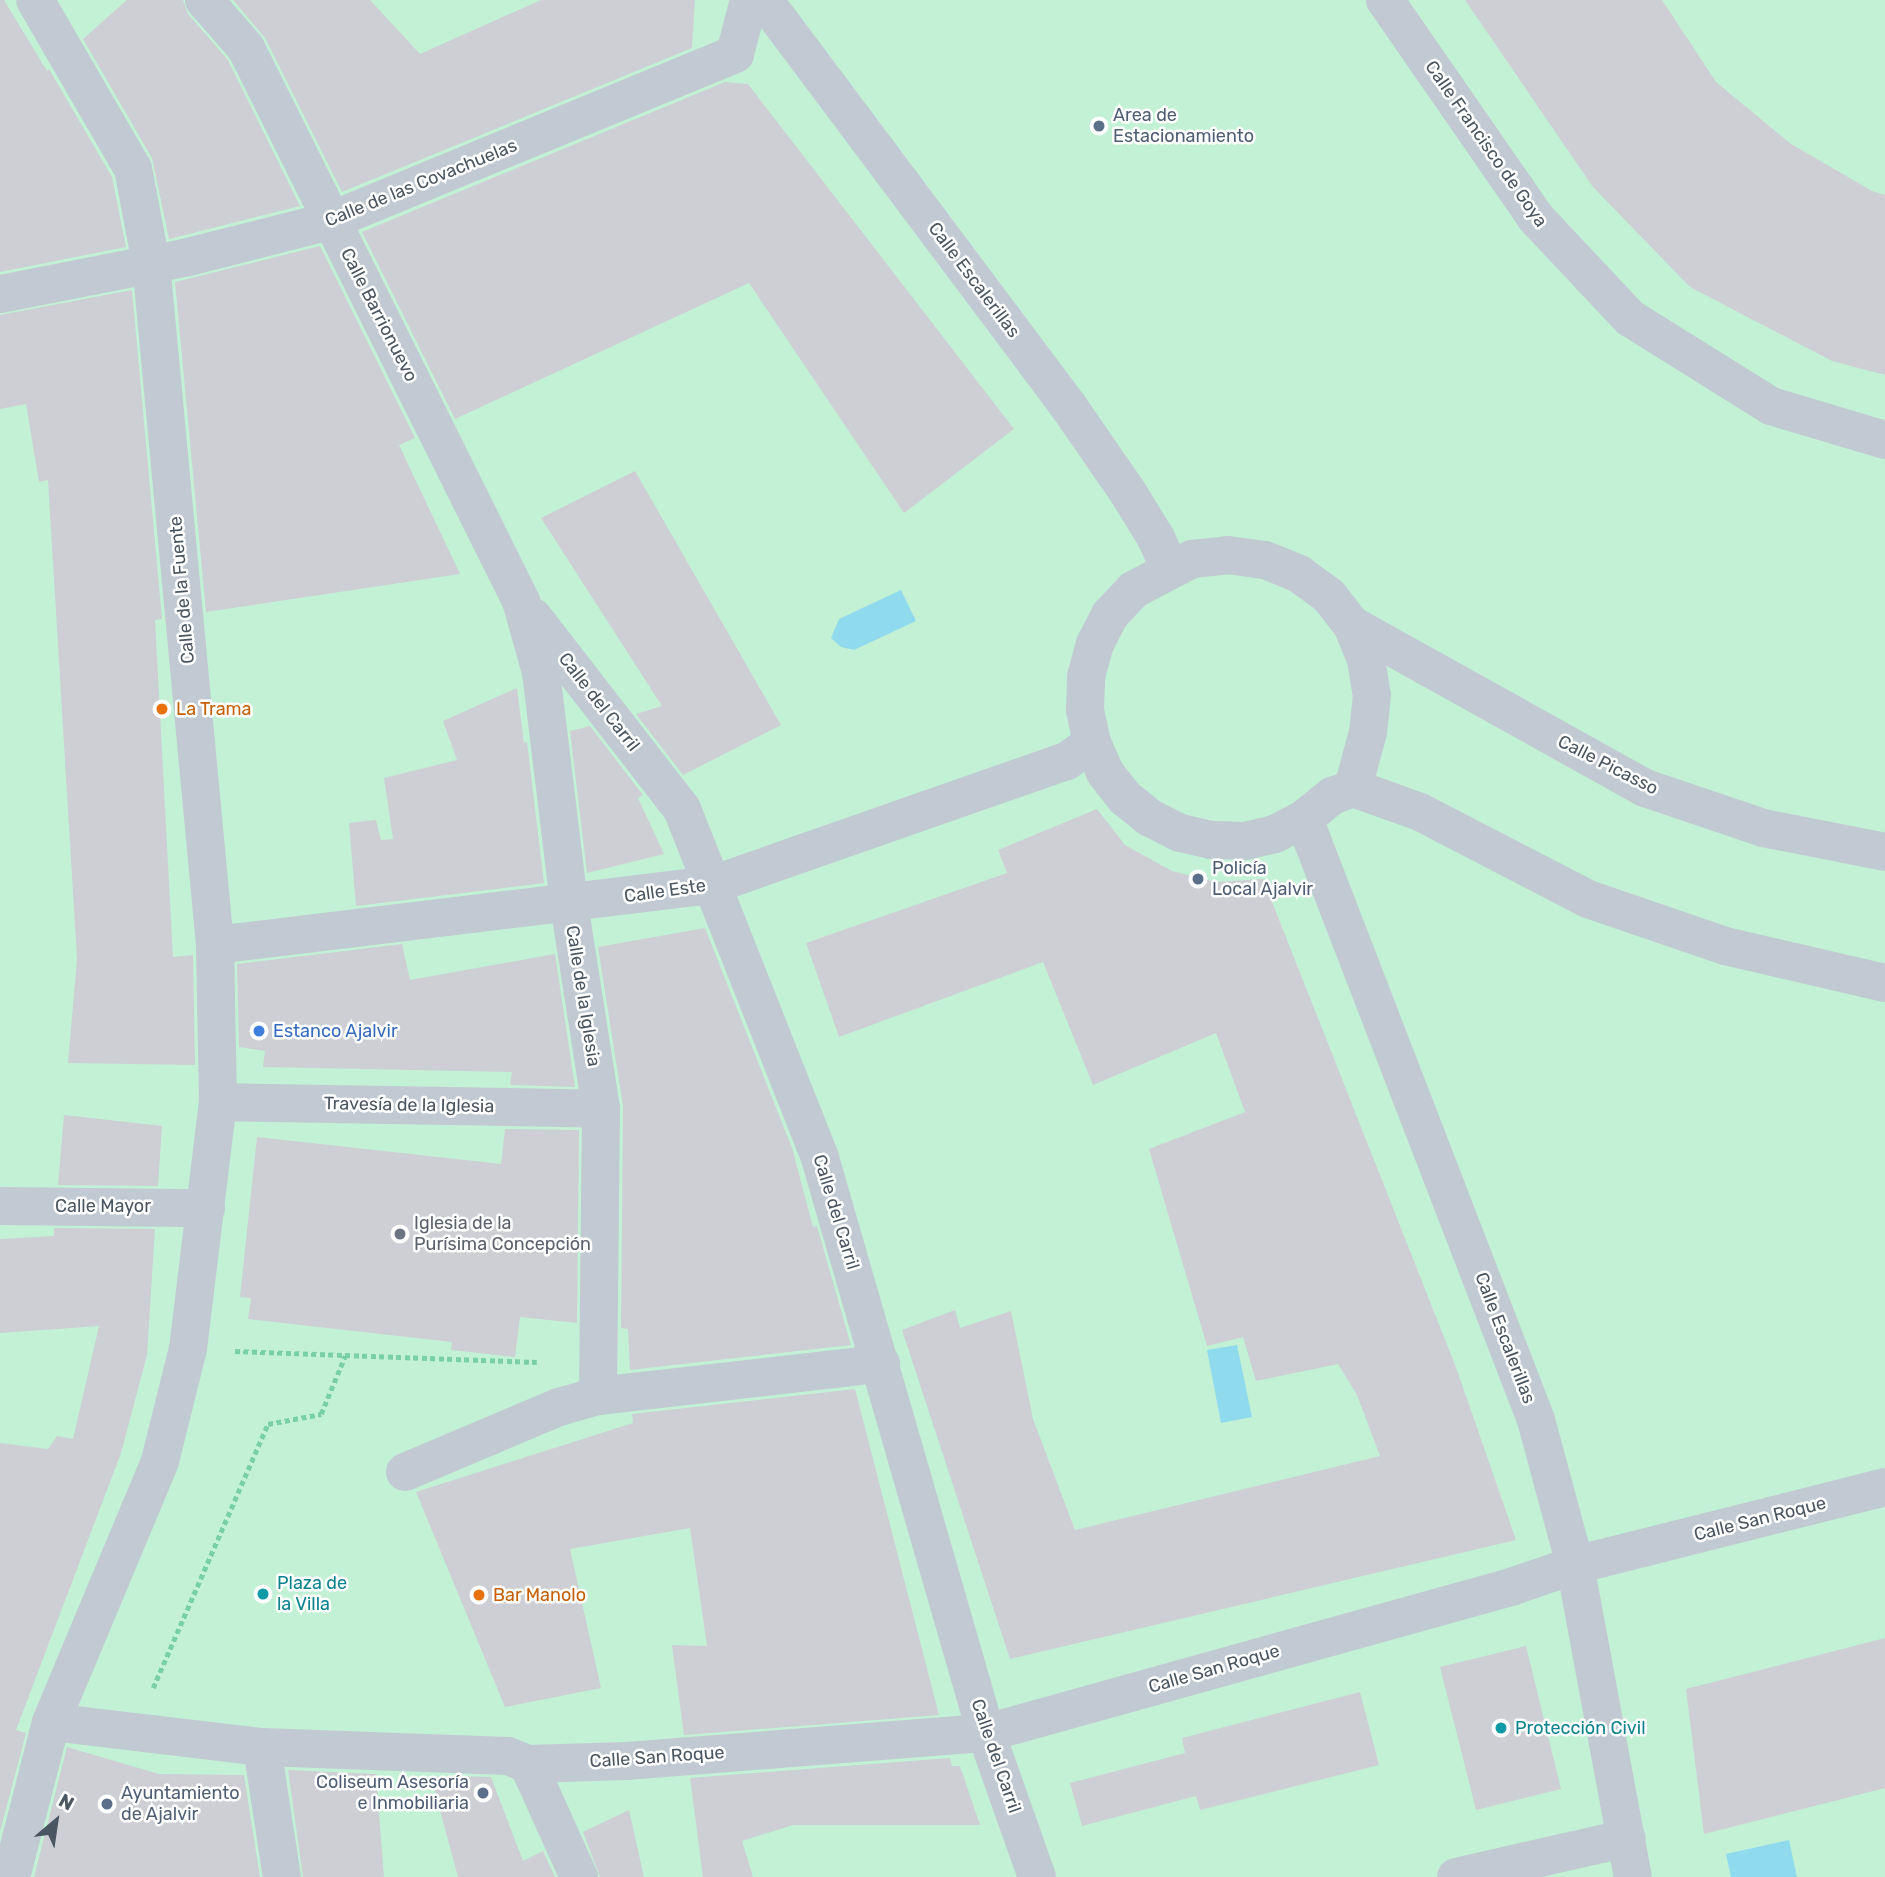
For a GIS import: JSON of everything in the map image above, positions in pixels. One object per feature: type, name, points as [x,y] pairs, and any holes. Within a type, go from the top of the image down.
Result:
[{"type":"street","name":"Calle de la Fuente","points":[[35,0],[133,169],[151,263],[215,945],[218,1102],[206,1208]]},
{"type":"street","name":"Calle Barrionuevo","points":[[204,0],[246,48],[522,601]]},
{"type":"street","name":"Calle de las Covachuelas","points":[[0,294],[151,263],[330,221],[735,54],[749,0]]},
{"type":"street","name":"Calle Escalerillas","points":[[764,0],[1069,407],[1129,494],[1156,538],[1170,569]]},
{"type":"street","name":"Calle Francisco de Goya","points":[[1385,0],[1535,218],[1630,318],[1771,406],[1885,440]]},
{"type":"street","points":[[1353,788],[1368,732],[1372,695],[1366,659],[1352,625],[1319,589],[1299,574],[1265,560],[1228,555],[1192,559],[1133,590],[1110,615],[1095,644],[1086,677],[1085,710],[1092,743],[1105,772],[1125,798],[1150,818],[1180,833],[1211,840],[1244,841],[1275,834],[1304,819],[1332,796],[1353,788],[1420,811],[1588,900],[1725,946],[1885,983]]},
{"type":"street","name":"Calle del Carril","points":[[522,601],[682,809],[820,1158],[986,1733],[1037,1877]]},
{"type":"street","name":"Calle de la Iglesia","points":[[522,601],[541,672],[569,904],[601,1109],[597,1379]]},
{"type":"street","name":"Calle Picasso","points":[[1352,625],[1645,788],[1763,828],[1885,852]]},
{"type":"street","name":"Calle Este","points":[[215,945],[712,885],[1067,761],[1092,743]]},
{"type":"street","name":"Calle Escalerillas","points":[[1304,819],[1536,1420],[1575,1565],[1633,1877]]},
{"type":"street","name":"Travesía de la Iglesia","points":[[218,1102],[601,1109]]},
{"type":"street","name":"Calle Mayor","points":[[0,1206],[206,1208]]},
{"type":"street","points":[[11,1877],[51,1722],[160,1461],[188,1349],[206,1208]]},
{"type":"street","points":[[405,1472],[559,1407],[597,1379],[881,1364]]},
{"type":"street","name":"Calle San Roque","points":[[528,1764],[626,1761],[986,1733],[1510,1587],[1575,1565],[1885,1487]]},
{"type":"street","points":[[51,1722],[261,1747],[508,1756],[528,1764],[579,1877]]},
{"type":"street","points":[[261,1747],[282,1877]]},
{"type":"street","points":[[1456,1877],[1627,1838]]},
{"type":"path","points":[[188,1349],[345,1356],[597,1379]]},
{"type":"path","points":[[134,1732],[268,1424],[321,1414],[345,1356]]},
{"type":"green space","points":[[0,0],[1885,0],[1885,1877],[0,1877]]},
{"type":"water","points":[[901,590],[916,621],[854,650],[841,647],[831,638],[839,619]]},
{"type":"water","points":[[1237,1345],[1252,1417],[1221,1423],[1207,1350]]},
{"type":"water","points":[[1789,1840],[1797,1877],[1731,1877],[1726,1854]]},
{"type":"building","points":[[0,0],[4,0],[47,71],[49,69],[112,177],[126,247],[0,272]]},
{"type":"building","points":[[127,0],[183,0],[188,14],[228,60],[300,206],[169,239],[152,158],[83,39]]},
{"type":"building","points":[[233,0],[370,0],[420,54],[541,0],[695,0],[692,48],[342,192],[265,38]]},
{"type":"building","points":[[1465,0],[1662,0],[1716,82],[1791,144],[1872,191],[1885,195],[1885,375],[1832,361],[1690,287],[1593,187]]},
{"type":"building","points":[[725,82],[748,84],[1014,429],[904,513],[749,283],[455,419],[362,232]]},
{"type":"building","points":[[320,246],[415,438],[399,445],[460,574],[206,612],[175,282]]},
{"type":"building","points":[[132,290],[162,619],[155,620],[173,957],[193,955],[195,1065],[68,1063],[77,959],[48,480],[39,482],[26,404],[0,409],[0,315]]},
{"type":"building","points":[[635,471],[781,725],[683,775],[636,714],[662,706],[541,518]]},
{"type":"building","points":[[517,688],[524,743],[527,742],[544,883],[356,906],[349,823],[376,820],[381,840],[393,839],[384,778],[457,760],[443,721]]},
{"type":"building","points":[[590,726],[643,795],[638,798],[664,854],[587,873],[570,731]]},
{"type":"building","points":[[1097,809],[1125,845],[1172,871],[1216,882],[1263,879],[1457,1370],[1516,1540],[1010,1659],[902,1330],[955,1310],[960,1328],[1011,1311],[1033,1419],[1075,1530],[1380,1456],[1357,1395],[1338,1364],[1256,1381],[1243,1337],[1207,1346],[1149,1149],[1245,1112],[1216,1033],[1093,1085],[1043,962],[839,1037],[806,943],[1007,873],[998,850]]},
{"type":"building","points":[[705,928],[792,1148],[813,1227],[817,1226],[851,1345],[630,1370],[628,1329],[621,1328],[623,1106],[598,947]]},
{"type":"building","points":[[402,944],[410,980],[555,954],[575,1087],[510,1085],[512,1072],[263,1067],[265,1051],[239,1047],[237,964]]},
{"type":"building","points":[[64,1115],[162,1126],[158,1186],[58,1185]]},
{"type":"building","name":"Iglesia de la Purísima Concepción","points":[[505,1129],[579,1130],[577,1323],[520,1317],[515,1357],[451,1350],[452,1342],[248,1319],[251,1298],[240,1297],[257,1137],[501,1164]]},
{"type":"building","points":[[54,1228],[155,1229],[147,1355],[121,1453],[16,1730],[26,1733],[0,1832],[0,1443],[48,1449],[57,1436],[73,1439],[99,1326],[0,1333],[0,1239],[54,1236]]},
{"type":"building","points":[[855,1389],[939,1715],[684,1735],[672,1645],[707,1646],[690,1528],[570,1549],[601,1688],[505,1707],[416,1492],[633,1423],[632,1414]]},
{"type":"building","points":[[1885,1638],[1885,1788],[1704,1834],[1686,1689]]},
{"type":"building","name":"Protección Civil","points":[[1526,1646],[1561,1789],[1476,1810],[1440,1667]]},
{"type":"building","points":[[1360,1692],[1379,1765],[1200,1810],[1196,1796],[1082,1826],[1070,1783],[1185,1753],[1182,1738]]},
{"type":"building","points":[[67,1747],[159,1774],[244,1775],[260,1877],[34,1877]]},
{"type":"building","points":[[950,1758],[952,1766],[960,1766],[980,1825],[793,1825],[742,1841],[753,1877],[703,1877],[690,1778]]},
{"type":"building","points":[[288,1770],[376,1774],[384,1877],[303,1877]]},
{"type":"building","points":[[431,1777],[491,1777],[523,1861],[543,1851],[555,1877],[458,1877]]},
{"type":"building","points":[[629,1810],[644,1877],[600,1877],[583,1832]]},
{"type":"place","name":"Area de Estacionamiento","points":[[1099,126]]},
{"type":"place","name":"La Trama","points":[[162,709]]},
{"type":"place","name":"Policía Local Ajalvir","points":[[1198,879]]},
{"type":"place","name":"Estanco Ajalvir","points":[[259,1031]]},
{"type":"place","name":"Iglesia de la Purísima Concepción","points":[[400,1234]]},
{"type":"place","name":"Plaza de la Villa","points":[[263,1594]]},
{"type":"place","name":"Bar Manolo","points":[[479,1595]]},
{"type":"place","name":"Protección Civil","points":[[1501,1728]]},
{"type":"place","name":"Coliseum Asesoría e Inmobiliaria","points":[[483,1793]]},
{"type":"place","name":"Ayuntamiento de Ajalvir","points":[[107,1804]]}]
